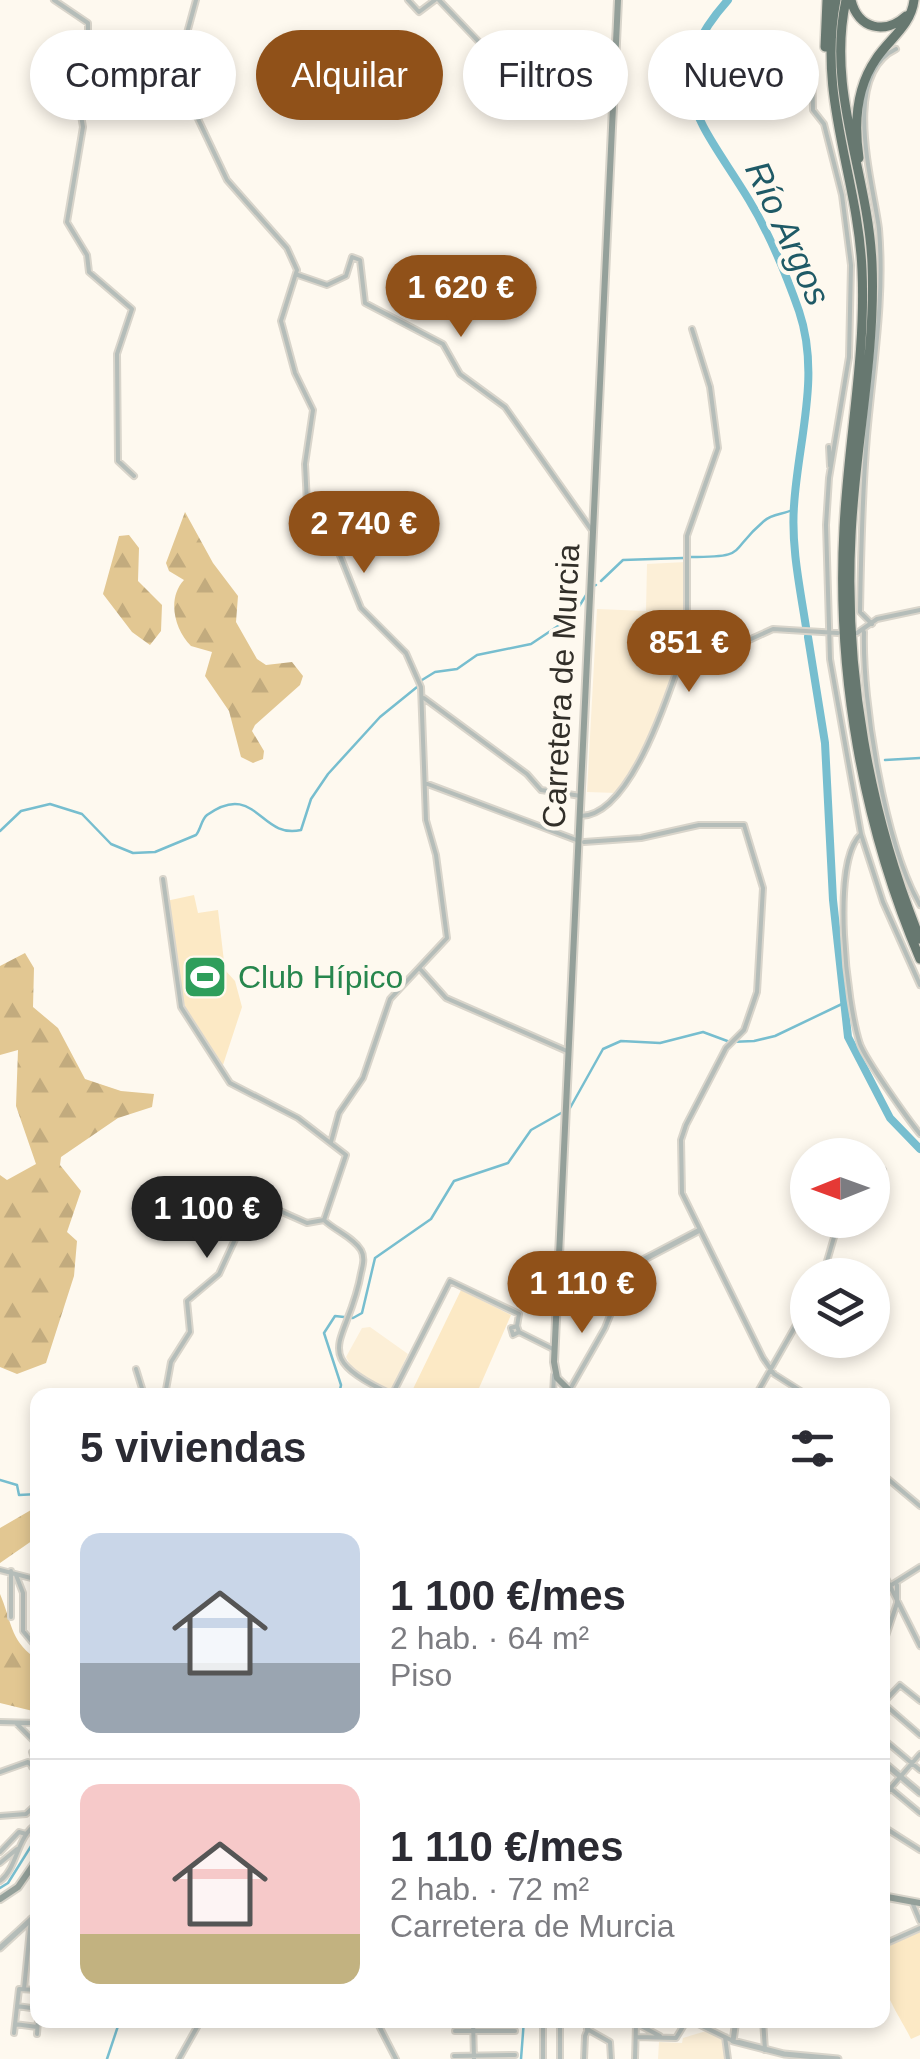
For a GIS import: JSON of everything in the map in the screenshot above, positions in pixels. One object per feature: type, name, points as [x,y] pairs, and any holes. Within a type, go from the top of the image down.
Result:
[{"type":"highway","points":[[827,0],[825,70],[857,220],[862,272],[844,527],[844,640],[869,796],[894,889],[920,959]]},
{"type":"highway","points":[[832,104],[829,57],[836,0]]},
{"type":"highway","points":[[848,0],[840,85],[866,210]]},
{"type":"highway","points":[[848,0],[860,20],[884,28],[902,20],[914,0],[904,25],[876,58],[858,102],[857,145],[872,284],[850,539],[853,651],[878,803],[920,939]]},
{"type":"main road","name":"Carretera de Murcia","points":[[616,30],[618,0]]},
{"type":"main road","name":"Carretera de Murcia","points":[[558,1385],[554,1350],[582,842],[580,816],[612,120]]},
{"type":"main road","points":[[558,1385],[563,1388]]},
{"type":"main road","points":[[0,1899],[18,1887],[30,1870]]},
{"type":"main road","points":[[890,1897],[916,1902]]},
{"type":"street","points":[[54,0],[88,23],[88,66],[78,98],[83,127],[67,222],[87,255],[89,272],[132,309],[117,354],[118,461],[134,476]]},
{"type":"street","points":[[196,0],[184,44],[182,82],[228,180],[287,248],[296,274],[281,321],[314,420],[306,464],[307,503],[332,538],[361,608],[406,653],[422,696],[418,714],[426,820],[437,859],[448,938],[388,1002],[362,1078],[339,1113],[331,1142]]},
{"type":"street","points":[[408,0],[419,12],[437,0],[466,30]]},
{"type":"street","points":[[872,624],[860,612],[862,487],[883,286],[862,124],[871,83],[887,54],[896,50]]},
{"type":"street","points":[[819,118],[842,195],[852,265],[849,357],[826,526],[828,634],[861,834],[883,902],[920,985]]},
{"type":"street","points":[[296,274],[327,285],[346,276],[350,259],[358,258],[363,270],[365,303],[443,344],[460,374],[504,407],[593,532]]},
{"type":"street","points":[[580,816],[592,815],[619,790],[646,750],[676,679],[687,639],[688,536],[718,448],[710,387],[692,328]]},
{"type":"street","points":[[830,447],[831,471]]},
{"type":"street","points":[[920,610],[877,618],[860,633],[884,796],[911,890],[920,906]]},
{"type":"street","points":[[687,639],[740,644],[773,629],[838,633]]},
{"type":"street","points":[[422,696],[527,774],[541,790],[581,796]]},
{"type":"street","points":[[424,782],[582,842],[742,822],[759,868],[763,912],[756,997],[744,1030],[728,1045],[700,1092],[682,1140],[683,1198],[772,1372],[796,1388]]},
{"type":"street","points":[[861,834],[845,858],[841,895],[860,1044],[920,1134]]},
{"type":"street","points":[[163,880],[185,1014],[232,1085],[288,1112],[346,1157],[324,1220]]},
{"type":"street","points":[[420,970],[446,998],[568,1052]]},
{"type":"street","points":[[166,1388],[171,1362],[190,1332],[187,1301],[219,1274],[243,1222],[266,1207],[307,1224],[324,1220]]},
{"type":"street","points":[[324,1220],[358,1246],[363,1257],[356,1302],[336,1340],[338,1352],[354,1377],[377,1388]]},
{"type":"street","points":[[557,1305],[698,1232]]},
{"type":"street","points":[[575,1388],[632,1266]]},
{"type":"street","points":[[607,1279],[617,1279],[618,1290]]},
{"type":"street","points":[[396,1388],[451,1280],[519,1314],[518,1329],[554,1350]]},
{"type":"street","points":[[761,1388],[790,1338]]},
{"type":"street","points":[[136,1369],[141,1388]]},
{"type":"street","points":[[890,1481],[920,1506]]},
{"type":"street","points":[[890,1589],[920,1568]]},
{"type":"street","points":[[0,1570],[30,1578]]},
{"type":"street","points":[[11,1618],[13,1573]]},
{"type":"street","points":[[13,1573],[23,1594],[23,1631],[30,1640]]},
{"type":"street","points":[[890,1580],[920,1646]]},
{"type":"street","points":[[895,1607],[896,1587]]},
{"type":"street","points":[[890,1611],[903,1604]]},
{"type":"street","points":[[890,1695],[900,1684],[920,1701]]},
{"type":"street","points":[[890,1709],[920,1735]]},
{"type":"street","points":[[0,1722],[30,1723]]},
{"type":"street","points":[[16,1723],[29,1741]]},
{"type":"street","points":[[890,1745],[920,1770]]},
{"type":"street","points":[[920,1754],[890,1788],[920,1813]]},
{"type":"street","points":[[0,1772],[30,1764]]},
{"type":"street","points":[[890,1767],[920,1792]]},
{"type":"street","points":[[0,1816],[30,1810]]},
{"type":"street","points":[[0,1881],[9,1873],[17,1849],[30,1830]]},
{"type":"street","points":[[890,1831],[920,1850]]},
{"type":"street","points":[[0,1852],[19,1832],[26,1834]]},
{"type":"street","points":[[913,1844],[920,1836]]},
{"type":"street","points":[[0,1864],[17,1849]]},
{"type":"street","points":[[890,1941],[920,1924],[916,1902]]},
{"type":"street","points":[[0,1948],[30,1919]]},
{"type":"street","points":[[14,2033],[30,1926]]},
{"type":"street","points":[[22,1989],[30,1990]]},
{"type":"street","points":[[17,2006],[30,2007]]},
{"type":"street","points":[[15,2024],[30,2026]]},
{"type":"street","points":[[178,2059],[196,2028]]},
{"type":"street","points":[[380,2028],[396,2059]]},
{"type":"street","points":[[543,2059],[544,2028]]},
{"type":"street","points":[[560,2028],[560,2059]]},
{"type":"street","points":[[634,2028],[635,2059]]},
{"type":"street","points":[[645,2028],[664,2038]]},
{"type":"street","points":[[636,2037],[678,2036],[684,2028]]},
{"type":"street","points":[[706,2028],[766,2051],[838,2059]]},
{"type":"street","points":[[733,2041],[735,2028]]},
{"type":"street","points":[[764,2028],[766,2051]]},
{"type":"street","points":[[584,2059],[587,2030],[610,2042],[611,2059]]},
{"type":"street","points":[[455,2031],[515,2031]]},
{"type":"street","points":[[473,2031],[474,2057]]},
{"type":"street","points":[[726,2037],[728,2059]]},
{"type":"street","points":[[454,2056],[515,2055]]},
{"type":"shaded area","points":[[686,562],[687,639],[674,687],[625,784],[616,793],[587,792],[597,609],[646,611],[647,564]]},
{"type":"shaded area","name":"Club Hípico","points":[[194,895],[198,913],[218,910],[225,970],[235,981],[242,1007],[223,1065],[194,1026],[176,969],[166,901]]},
{"type":"shaded area","points":[[461,1290],[511,1315],[479,1388],[413,1388]]},
{"type":"shaded area","points":[[370,1327],[408,1354],[392,1388],[355,1374],[346,1357],[362,1328]]},
{"type":"shaded area","points":[[920,1932],[920,2035],[911,2039],[890,1999],[890,1946]]},
{"type":"shaded area","points":[[706,2031],[724,2040],[727,2059],[658,2059],[659,2042],[682,2043],[683,2038]]},
{"type":"green space","points":[[185,512],[213,563],[238,596],[236,622],[257,659],[266,665],[292,662],[303,676],[300,685],[255,725],[252,731],[264,751],[263,759],[253,763],[241,757],[229,711],[205,676],[212,652],[191,646],[177,622],[174,604],[184,580],[169,571],[166,563]]},
{"type":"green space","points":[[129,535],[139,548],[138,581],[162,605],[161,631],[150,645],[132,632],[103,594],[119,536]]},
{"type":"green space","points":[[25,953],[34,968],[33,1007],[58,1028],[85,1079],[121,1091],[154,1094],[152,1107],[118,1118],[61,1157],[60,1165],[81,1191],[67,1232],[77,1241],[74,1276],[46,1363],[17,1374],[0,1367],[0,1175],[7,1180],[36,1164],[16,1106],[18,1050],[0,1055],[0,966]]},
{"type":"green space","points":[[30,1511],[30,1542],[0,1563],[0,1528]]},
{"type":"green space","points":[[0,1594],[16,1636],[30,1654],[30,1710],[0,1703]]},
{"type":"waterway","name":"Río Argos","points":[[728,0],[693,55],[690,79],[693,102],[702,124],[777,254],[805,335],[808,384],[793,521],[806,627]]},
{"type":"waterway","points":[[690,557],[730,554],[767,518],[794,509]]},
{"type":"waterway","points":[[601,581],[623,560],[683,558]]},
{"type":"waterway","points":[[422,680],[435,672],[457,669],[477,655],[531,644],[573,616],[588,592]]},
{"type":"waterway","name":"Río Argos","points":[[808,637],[825,743],[833,900],[848,1037],[890,1118],[920,1149]]},
{"type":"waterway","points":[[0,831],[21,811],[50,804],[82,814],[111,844],[133,853],[155,852],[196,835],[207,815],[237,804],[276,827],[301,830],[311,799],[328,774],[380,717],[417,687]]},
{"type":"waterway","points":[[885,760],[920,758]]},
{"type":"waterway","points":[[340,1388],[324,1333],[335,1316],[353,1318],[362,1313],[375,1258],[431,1219],[454,1181],[508,1163],[531,1130],[570,1108],[603,1049],[621,1041],[660,1043],[703,1032],[730,1042],[754,1041],[775,1036],[844,1003]]},
{"type":"waterway","points":[[0,1480],[17,1485],[19,1495],[30,1494]]},
{"type":"waterway","points":[[0,1888],[8,1883],[30,1848]]},
{"type":"waterway","points":[[107,2059],[117,2028]]},
{"type":"waterway","points":[[521,2059],[523,2028]]},
{"type":"place","name":"Club Hípico","points":[[205,977]]}]
